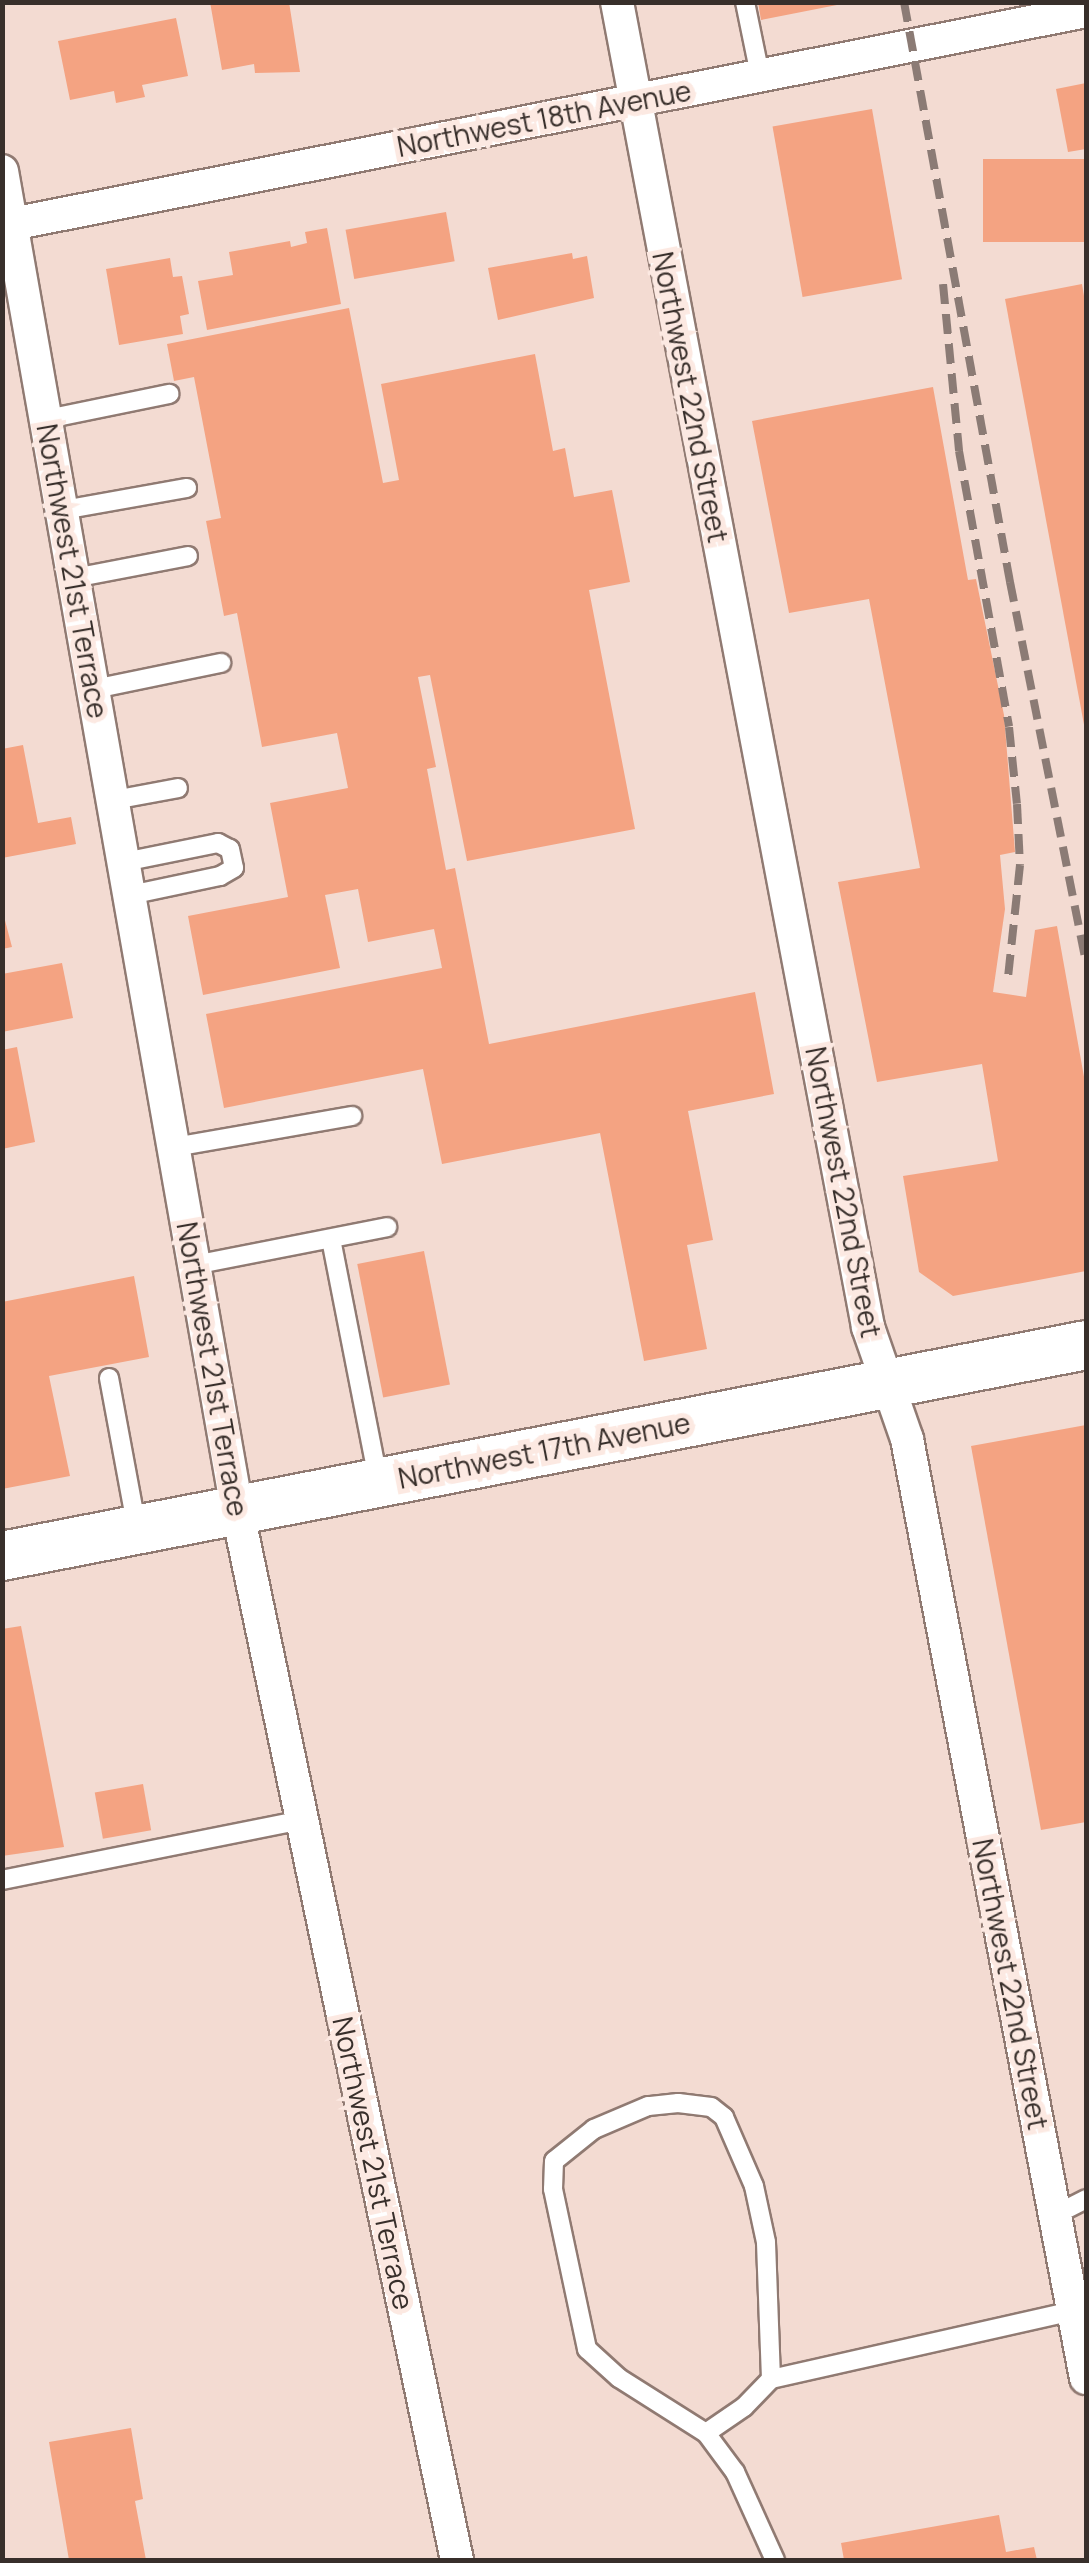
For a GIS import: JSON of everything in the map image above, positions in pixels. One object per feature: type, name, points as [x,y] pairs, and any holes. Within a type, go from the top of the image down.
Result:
[{"type":"main road","name":"Northwest 17th Avenue","points":[[2,1556],[1086,1345]]},
{"type":"street","name":"Northwest 22nd Street","points":[[616,2],[868,1327],[907,1439],[1086,2378]]},
{"type":"street","name":"Northwest 18th Avenue","points":[[8,225],[1086,11]]},
{"type":"street","name":"Northwest 21st Terrace","points":[[2,171],[8,225],[47,419],[237,1509],[457,2560]]},
{"type":"lane","points":[[745,2],[760,75]]},
{"type":"lane","points":[[47,419],[169,394]]},
{"type":"lane","points":[[63,510],[187,488]]},
{"type":"lane","points":[[74,578],[188,556]]},
{"type":"lane","points":[[94,689],[221,663]]},
{"type":"lane","points":[[114,800],[178,788]]},
{"type":"lane","points":[[124,862],[218,843],[230,849],[234,868],[220,876],[130,895]]},
{"type":"lane","points":[[174,1148],[352,1116]]},
{"type":"lane","points":[[194,1265],[386,1227]]},
{"type":"lane","points":[[331,1239],[378,1482]]},
{"type":"lane","points":[[109,1378],[136,1530]]},
{"type":"lane","points":[[2,1880],[302,1820]]},
{"type":"lane","points":[[771,2379],[766,2242],[754,2186],[724,2118],[711,2107],[648,2106],[569,2145],[554,2161],[553,2189],[587,2350],[619,2378],[706,2433],[735,2472],[775,2560]]},
{"type":"lane","points":[[1055,2215],[1086,2200]]},
{"type":"lane","points":[[706,2433],[744,2407],[771,2379],[1073,2310]]},
{"type":"building","points":[[210,2],[289,2],[300,72],[255,73],[254,64],[222,70]]},
{"type":"building","points":[[758,2],[841,2],[842,4],[761,20]]},
{"type":"building","points":[[176,18],[188,76],[142,85],[145,97],[116,103],[114,91],[70,100],[58,41]]},
{"type":"building","points":[[1086,83],[1086,149],[1068,152],[1056,89]]},
{"type":"building","points":[[872,109],[902,279],[803,297],[773,127]]},
{"type":"building","points":[[983,159],[1086,159],[1086,242],[983,242]]},
{"type":"building","points":[[446,212],[455,261],[354,279],[346,230]]},
{"type":"building","points":[[327,228],[341,304],[207,330],[198,281],[233,275],[229,252],[290,241],[291,247],[307,243],[305,232]]},
{"type":"building","points":[[572,253],[573,259],[587,256],[594,298],[498,320],[488,268]]},
{"type":"building","points":[[170,258],[173,277],[182,276],[189,314],[180,316],[183,334],[119,345],[106,269]]},
{"type":"building","points":[[1082,284],[1086,308],[1085,730],[1005,299]]},
{"type":"building","points":[[349,308],[383,483],[399,480],[381,384],[535,354],[553,451],[565,448],[574,497],[612,490],[630,582],[589,590],[635,829],[467,861],[430,675],[418,677],[436,767],[427,769],[446,870],[455,868],[489,1044],[755,992],[774,1094],[688,1111],[713,1240],[687,1245],[707,1349],[644,1361],[600,1133],[442,1164],[423,1069],[224,1108],[206,1014],[442,968],[434,929],[368,942],[358,889],[325,895],[340,968],[203,995],[188,916],[288,897],[270,803],[348,788],[337,733],[262,747],[237,613],[224,616],[206,521],[221,518],[194,377],[174,381],[167,344]]},
{"type":"building","points":[[933,387],[968,580],[976,579],[1004,715],[1015,852],[1000,855],[1005,909],[993,992],[1026,997],[1035,930],[1057,926],[1086,1088],[1086,1271],[953,1296],[919,1272],[903,1176],[998,1161],[982,1064],[877,1082],[838,882],[920,868],[869,599],[789,613],[752,421]]},
{"type":"building","points":[[23,745],[38,823],[71,817],[76,844],[2,858],[2,749]]},
{"type":"building","points":[[2,909],[12,947],[2,949]]},
{"type":"building","points":[[62,963],[73,1018],[2,1032],[2,974]]},
{"type":"building","points":[[17,1047],[35,1142],[2,1149],[2,1050]]},
{"type":"building","points":[[424,1251],[450,1385],[383,1397],[357,1264]]},
{"type":"building","points":[[134,1276],[149,1357],[49,1376],[70,1476],[2,1489],[2,1302]]},
{"type":"building","points":[[1086,1425],[1086,1822],[1041,1830],[971,1446]]},
{"type":"building","points":[[21,1626],[64,1847],[2,1856],[2,1629]]},
{"type":"building","points":[[143,1784],[151,1830],[103,1839],[95,1793]]},
{"type":"building","points":[[131,2428],[143,2499],[135,2501],[146,2560],[69,2560],[49,2442]]},
{"type":"building","points":[[999,2515],[1006,2552],[1034,2547],[1037,2560],[844,2560],[841,2543]]},
{"type":"railway","points":[[904,2],[1010,582],[1086,962]]},
{"type":"railway","points":[[943,284],[959,451],[1009,727],[1017,804],[1020,865],[1008,977]]}]
